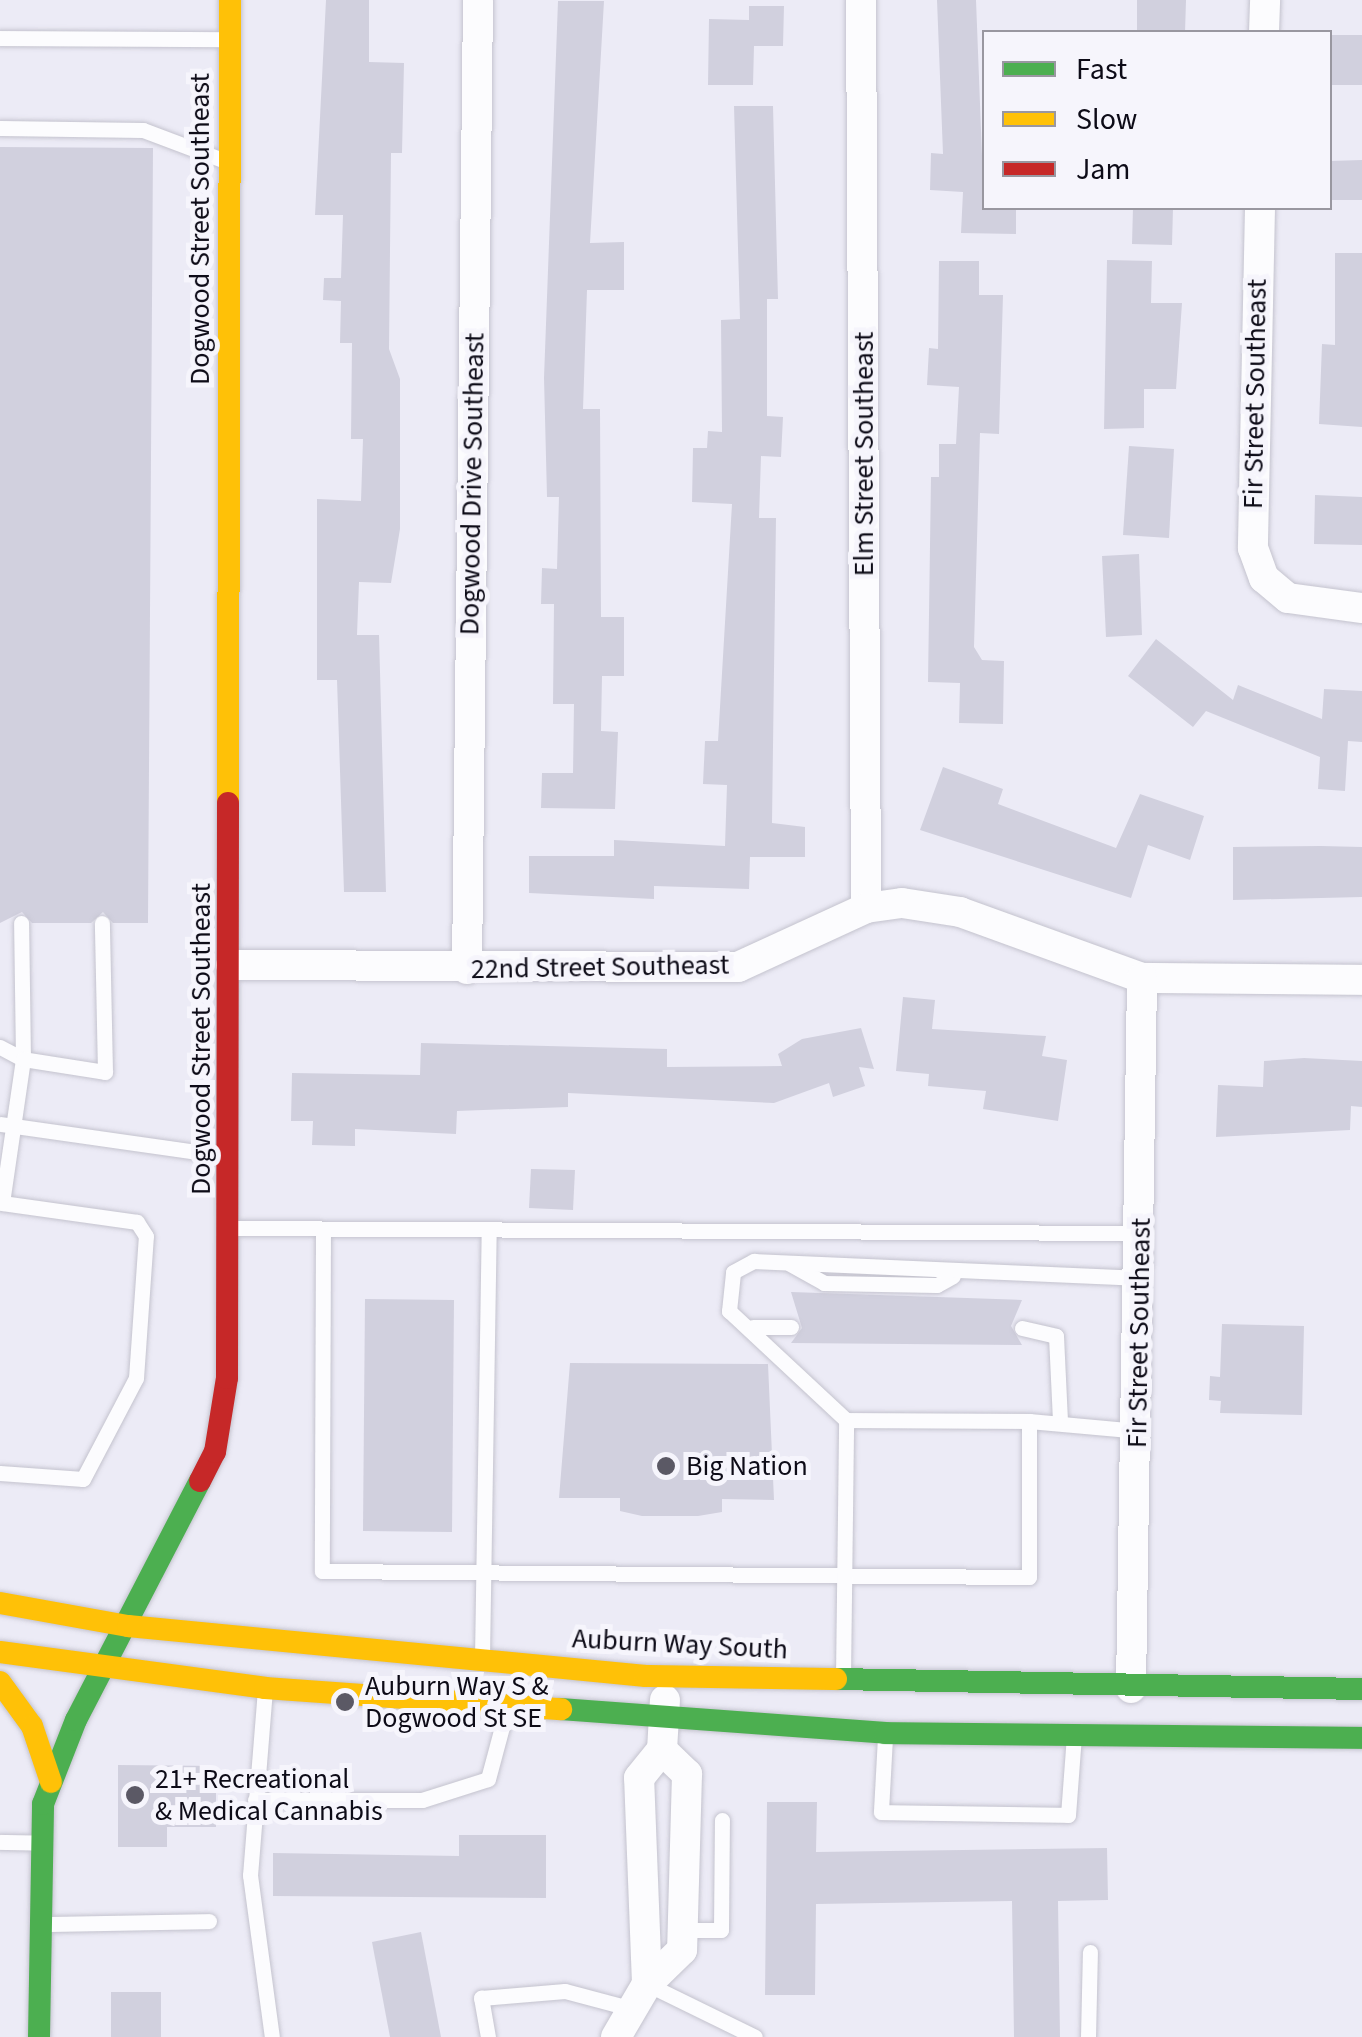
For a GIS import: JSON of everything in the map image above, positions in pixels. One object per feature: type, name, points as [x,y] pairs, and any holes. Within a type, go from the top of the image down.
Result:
[{"type":"main road","name":"Dogwood Street Southeast","points":[[39,2037],[38,1843],[51,1782],[215,1452],[231,1332],[230,0]]},
{"type":"main road","name":"Auburn Way South","points":[[0,1602],[128,1626],[482,1662],[666,1676],[1131,1688],[1362,1689]]},
{"type":"main road","points":[[0,1652],[106,1670],[265,1688],[885,1734],[1362,1738]]},
{"type":"main road","points":[[0,1682],[32,1726],[51,1782]]},
{"type":"main road","points":[[911,1734],[935,1716],[1106,1714],[1126,1708],[1131,1688]]},
{"type":"street","name":"Dogwood Drive Southeast","points":[[467,968],[478,0]]},
{"type":"street","name":"Elm Street Southeast","points":[[861,0],[866,908]]},
{"type":"street","points":[[1264,30],[1265,0]]},
{"type":"street","name":"Fir Street Southeast","points":[[1260,210],[1252,520],[1264,578],[1288,598],[1362,608]]},
{"type":"street","name":"22nd Street Southeast","points":[[232,965],[738,966],[866,908],[939,906],[1142,978],[1362,980]]},
{"type":"street","name":"Fir Street Southeast","points":[[1131,1688],[1138,1430],[1142,978]]},
{"type":"street","points":[[640,1996],[640,1778],[662,1750],[666,1676]]},
{"type":"street","points":[[616,2037],[640,1996],[682,1950],[686,1774],[662,1750]]},
{"type":"lane","points":[[0,38],[230,39]]},
{"type":"lane","points":[[0,128],[143,130],[230,163]]},
{"type":"lane","points":[[0,1474],[83,1479],[136,1378],[146,1236],[137,1222],[1,1202],[8,1125],[23,1059],[21,923]]},
{"type":"lane","points":[[0,1047],[23,1059],[105,1072],[102,923]]},
{"type":"lane","points":[[8,1125],[232,1157]]},
{"type":"lane","points":[[232,1228],[1140,1233]]},
{"type":"lane","points":[[324,1228],[322,1571],[1029,1577],[1029,1421]]},
{"type":"lane","points":[[482,1662],[489,1230]]},
{"type":"lane","points":[[1138,1430],[1060,1420],[846,1420],[754,1327],[729,1311],[733,1272],[785,1262],[934,1265],[954,1276],[1140,1278]]},
{"type":"lane","points":[[754,1327],[791,1327]]},
{"type":"lane","points":[[1022,1328],[1056,1336],[1060,1420]]},
{"type":"lane","points":[[843,1682],[846,1420]]},
{"type":"lane","points":[[265,1688],[250,1874],[272,2037]]},
{"type":"lane","points":[[256,1800],[422,1800],[488,1779],[507,1708]]},
{"type":"lane","points":[[885,1734],[881,1812],[1068,1815],[1074,1734]]},
{"type":"lane","points":[[682,1930],[721,1930],[722,1820]]},
{"type":"lane","points":[[0,1842],[38,1843]]},
{"type":"lane","points":[[39,1924],[209,1922]]},
{"type":"lane","points":[[1088,2037],[1090,1952]]},
{"type":"lane","points":[[488,2037],[480,1998],[565,1991],[640,1996],[755,2037]]},
{"type":"building","points":[[326,0],[369,0],[369,62],[404,63],[402,153],[391,153],[389,349],[400,379],[400,529],[391,583],[359,582],[357,635],[379,635],[386,892],[344,892],[337,680],[317,680],[317,499],[361,501],[363,439],[351,439],[352,343],[340,343],[341,301],[323,300],[324,278],[341,278],[343,215],[315,215]]},
{"type":"building","points":[[937,0],[976,0],[982,210],[1016,210],[1016,234],[961,233],[963,192],[930,190],[931,153],[943,154]]},
{"type":"building","points":[[1137,0],[1186,0],[1185,30],[1137,30]]},
{"type":"building","points":[[558,1],[604,1],[590,243],[624,242],[624,290],[587,290],[583,409],[600,409],[601,617],[624,617],[624,676],[602,676],[601,731],[618,732],[615,809],[541,808],[542,773],[573,773],[574,704],[553,704],[554,604],[541,604],[542,568],[557,569],[559,497],[547,497],[544,378]]},
{"type":"building","points":[[749,6],[784,6],[783,46],[754,46],[753,85],[708,85],[709,19],[749,20]]},
{"type":"building","points":[[1332,35],[1362,35],[1362,85],[1332,85]]},
{"type":"building","points":[[734,106],[773,106],[778,299],[767,299],[767,416],[783,417],[781,457],[761,456],[759,518],[776,518],[772,823],[805,827],[805,857],[750,857],[749,889],[654,886],[654,899],[529,893],[529,856],[614,856],[614,840],[725,846],[727,785],[703,784],[705,741],[718,741],[732,504],[692,502],[693,448],[707,448],[708,431],[722,432],[721,320],[740,319]]},
{"type":"building","points":[[0,147],[153,148],[148,923],[113,923],[103,912],[91,923],[32,923],[22,912],[0,923]]},
{"type":"building","points":[[1362,160],[1362,200],[1332,200],[1332,161]]},
{"type":"building","points":[[1133,210],[1173,210],[1172,245],[1132,244]]},
{"type":"building","points":[[1335,253],[1362,253],[1362,427],[1319,424],[1322,344],[1335,345]]},
{"type":"building","points":[[1107,260],[1152,261],[1151,303],[1182,303],[1176,389],[1144,389],[1144,428],[1104,429]]},
{"type":"building","points":[[939,261],[979,261],[979,295],[1003,295],[999,434],[980,433],[974,647],[982,660],[1004,661],[1003,724],[959,723],[960,683],[928,682],[931,477],[939,477],[939,444],[956,444],[959,387],[927,385],[929,348],[938,349]]},
{"type":"building","points":[[1129,446],[1174,449],[1169,538],[1123,535]]},
{"type":"building","points":[[1315,495],[1362,497],[1362,545],[1314,544]]},
{"type":"building","points":[[1139,554],[1142,635],[1106,637],[1102,556]]},
{"type":"building","points":[[1156,639],[1233,700],[1238,685],[1322,719],[1324,689],[1362,691],[1362,742],[1348,741],[1345,791],[1318,789],[1320,757],[1206,711],[1193,727],[1128,676]]},
{"type":"building","points":[[943,767],[1003,789],[998,804],[1116,848],[1140,794],[1204,816],[1190,860],[1148,845],[1131,898],[920,830]]},
{"type":"building","points":[[1233,847],[1362,847],[1362,897],[1233,900]]},
{"type":"building","points":[[903,997],[935,1000],[932,1029],[1046,1036],[1042,1056],[1067,1060],[1058,1121],[983,1109],[986,1091],[928,1086],[929,1074],[896,1071]]},
{"type":"building","points":[[861,1028],[874,1069],[859,1067],[865,1086],[833,1097],[829,1083],[774,1103],[568,1093],[568,1107],[457,1111],[456,1134],[355,1129],[355,1146],[312,1145],[313,1121],[291,1121],[292,1073],[420,1075],[421,1043],[667,1049],[667,1067],[782,1066],[778,1054],[802,1039]]},
{"type":"building","points":[[1264,1061],[1362,1061],[1362,1107],[1351,1106],[1350,1130],[1216,1137],[1218,1085],[1263,1087]]},
{"type":"building","points":[[531,1169],[575,1170],[573,1210],[529,1208]]},
{"type":"building","points":[[791,1292],[1022,1300],[1011,1326],[1022,1345],[791,1343],[802,1328]]},
{"type":"building","points":[[365,1299],[454,1300],[452,1532],[363,1531]]},
{"type":"building","points":[[1222,1324],[1304,1326],[1302,1415],[1220,1413],[1221,1401],[1209,1400],[1210,1376],[1220,1377]]},
{"type":"building","name":"Big Nation","points":[[570,1363],[768,1364],[774,1500],[722,1499],[722,1512],[642,1516],[620,1511],[620,1498],[559,1498]]},
{"type":"building","points":[[118,1765],[216,1766],[216,1827],[167,1827],[167,1847],[118,1847]]},
{"type":"building","points":[[767,1802],[817,1802],[816,1852],[1107,1848],[1108,1900],[1058,1901],[1060,2037],[1014,2037],[1012,1901],[816,1904],[815,1995],[765,1995]]},
{"type":"building","points":[[459,1835],[546,1835],[546,1898],[273,1896],[273,1853],[459,1856]]},
{"type":"building","points":[[421,1932],[441,2037],[390,2037],[372,1942]]},
{"type":"building","points":[[111,1992],[161,1992],[161,2037],[111,2037]]},
{"type":"traffic: fast","points":[[39,2037],[43,1804],[76,1720],[200,1481]]},
{"type":"traffic: fast","points":[[836,1679],[1362,1689]]},
{"type":"traffic: fast","points":[[561,1709],[885,1733],[1362,1738]]},
{"type":"traffic: slow","points":[[228,803],[230,0]]},
{"type":"traffic: slow","points":[[0,1603],[128,1626],[646,1676],[836,1679]]},
{"type":"traffic: slow","points":[[0,1652],[265,1688],[561,1709]]},
{"type":"traffic: slow","points":[[0,1682],[32,1726],[51,1782]]},
{"type":"traffic: jam","points":[[200,1481],[215,1452],[227,1378],[228,803]]},
{"type":"place","name":"Big Nation","points":[[666,1466]]},
{"type":"place","name":"Auburn Way S & Dogwood St SE","points":[[345,1702]]},
{"type":"place","name":"21+ Recreational & Medical Cannabis","points":[[135,1795]]}]
